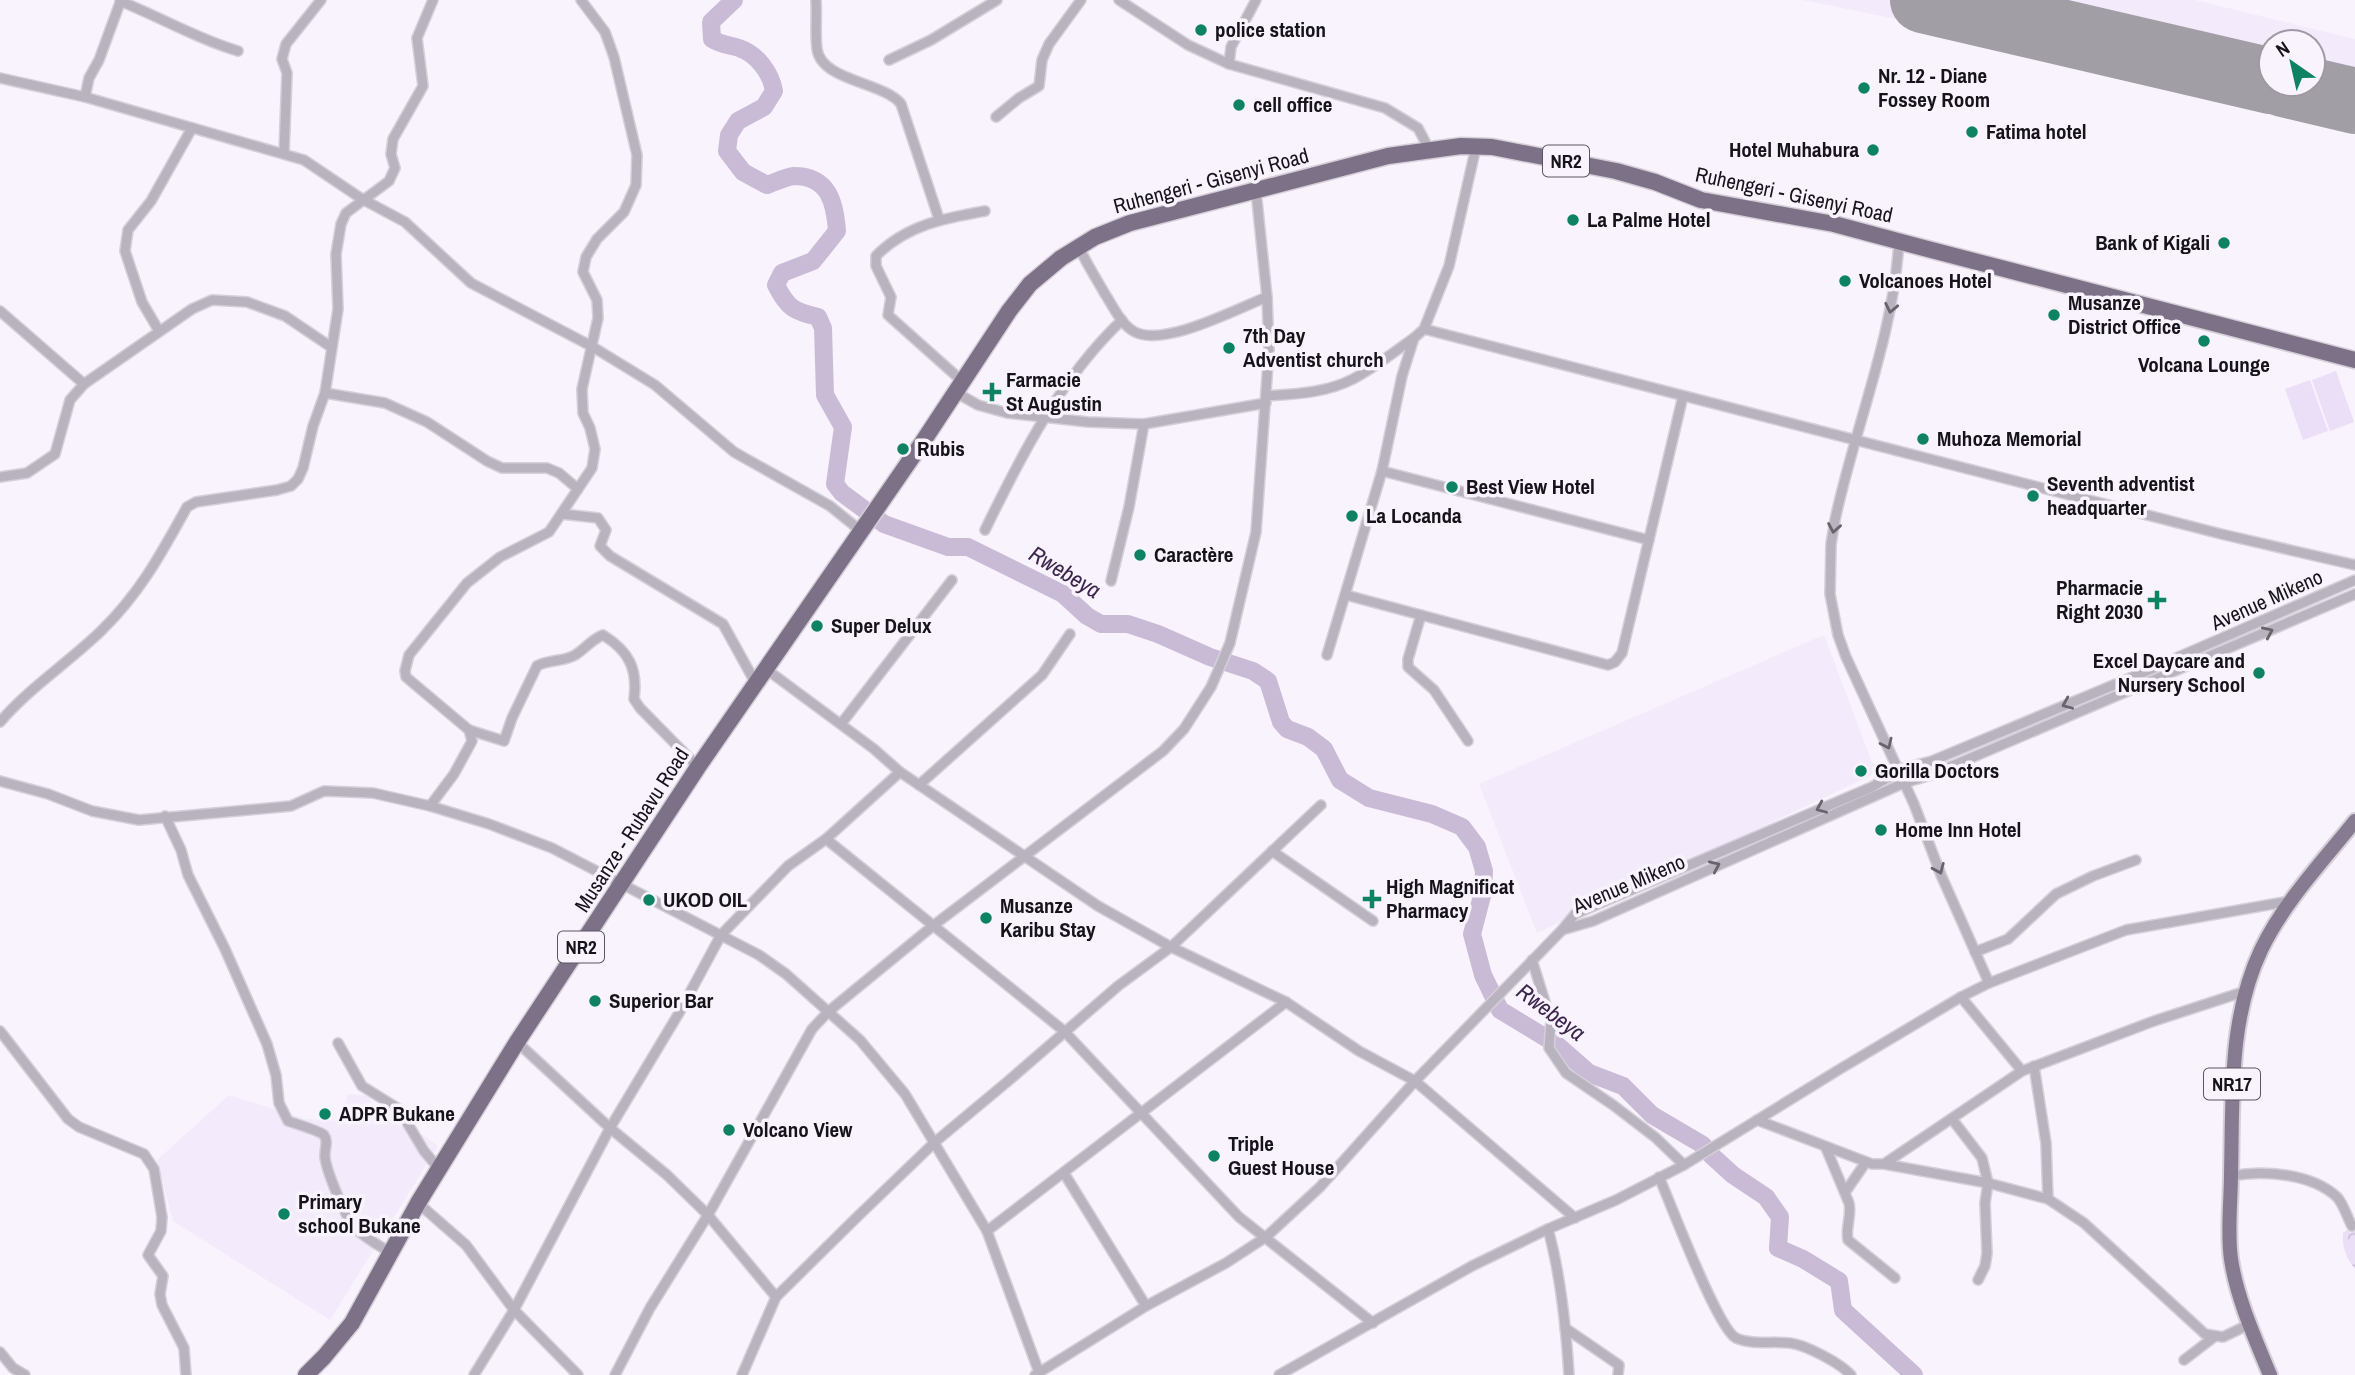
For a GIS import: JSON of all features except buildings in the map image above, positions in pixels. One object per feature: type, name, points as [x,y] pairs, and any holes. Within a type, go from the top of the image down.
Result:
[{"type":"highway","name":"Ruhengeri - Gisenyi Road","points":[[863,527],[1009,311],[1030,284],[1061,258],[1095,237],[1130,223],[1388,156],[1429,149],[1510,149],[1616,171],[1656,182],[1701,200],[1834,224],[2355,360]]},
{"type":"highway","name":"Musanze - Rubavu Road","points":[[306,1375],[352,1323],[418,1203],[517,1042],[755,682],[863,527]]},
{"type":"main road","name":"NR17","points":[[2270,1375],[2250,1324],[2231,1258],[2232,1074],[2246,991],[2262,948],[2292,901],[2355,821]]},
{"type":"street","points":[[284,153],[287,74],[282,60],[286,44],[320,0]]},
{"type":"street","points":[[2,716],[102,630],[126,604],[144,583],[187,507],[196,502],[277,490],[298,480],[325,393],[338,309],[336,254],[341,224],[346,213],[389,181],[395,168],[391,154],[393,139],[423,86],[417,38],[433,0]]},
{"type":"street","points":[[581,0],[605,32],[614,57],[637,155],[636,185],[624,212],[597,239],[586,257],[583,272],[597,300],[598,309],[593,347],[582,389],[583,413],[595,449],[592,468],[549,533],[500,557],[467,583],[409,655],[405,671],[406,677],[469,730],[504,741],[537,666],[545,661],[573,657],[603,635],[617,643],[635,671],[637,679],[634,699],[640,708],[698,767]]},
{"type":"street","points":[[816,0],[817,50],[820,59],[854,82],[888,92],[901,104],[939,219]]},
{"type":"street","points":[[889,60],[931,40],[998,0]]},
{"type":"street","points":[[996,117],[1039,86],[1042,60],[1049,44],[1081,0]]},
{"type":"street","points":[[1119,0],[1188,45],[1229,64],[1385,108],[1418,128],[1429,149]]},
{"type":"street","points":[[1229,64],[1231,47],[1256,0]]},
{"type":"street","points":[[85,97],[89,78],[99,60],[120,1],[149,12],[212,44],[238,51]]},
{"type":"street","points":[[0,80],[85,97],[304,160],[362,199],[405,222],[471,283],[593,347],[656,385],[734,452],[863,527]]},
{"type":"street","points":[[159,331],[142,302],[125,251],[128,230],[151,201],[191,128]]},
{"type":"street","points":[[985,211],[939,219],[886,245],[876,256],[876,266],[891,297],[888,315],[978,405],[1007,413],[1088,422],[1144,424],[1336,386],[1354,378],[1414,338],[1424,329],[1449,266],[1476,147]]},
{"type":"street","points":[[615,1375],[650,1308],[708,1215],[813,1029],[829,1011],[934,925],[1163,751],[1184,729],[1212,687],[1230,643],[1256,533],[1269,349],[1267,297],[1256,191]]},
{"type":"street","points":[[1899,240],[1897,276],[1835,520],[1831,544],[1830,593],[1838,635],[1846,657],[1904,783],[1989,984]]},
{"type":"street","points":[[1079,247],[1122,320],[1133,331],[1149,336],[1187,329],[1267,297]]},
{"type":"street","points":[[0,477],[27,473],[55,454],[70,400],[84,384],[192,309],[212,300],[247,302],[285,316],[331,347]]},
{"type":"street","points":[[0,311],[84,384]]},
{"type":"street","points":[[985,530],[1015,467],[1045,416],[1079,365],[1122,320]]},
{"type":"street","points":[[1424,329],[2221,534],[2355,565]]},
{"type":"street","points":[[1327,655],[1382,471],[1402,376],[1414,338]]},
{"type":"street","points":[[325,393],[385,403],[427,422],[502,468],[547,468],[559,473],[578,489]]},
{"type":"street","points":[[1346,595],[1608,665],[1615,662],[1622,653],[1683,396]]},
{"type":"street","points":[[1111,581],[1129,507],[1144,424]]},
{"type":"street","points":[[1382,471],[1649,540]]},
{"type":"street","points":[[562,514],[598,517],[606,530],[600,546],[610,556],[723,624],[755,682]]},
{"type":"street","points":[[841,724],[952,580]]},
{"type":"street","points":[[2354,594],[2355,582]]},
{"type":"street","name":"Avenue Mikeno","points":[[1562,930],[1575,914],[1872,787],[1898,771],[1932,761],[2355,582]]},
{"type":"street","name":"Avenue Mikeno","points":[[1562,930],[1592,921],[1904,783],[1970,759],[2354,594]]},
{"type":"street","points":[[1421,615],[1408,667],[1429,684],[1468,741]]},
{"type":"street","points":[[919,785],[1042,675],[1070,634]]},
{"type":"street","points":[[766,669],[841,724],[900,772],[1098,906],[1171,947],[1286,1002],[1359,1051],[1415,1082],[1575,1218]]},
{"type":"street","points":[[430,806],[472,741],[469,730]]},
{"type":"street","points":[[474,1375],[514,1310],[610,1128],[679,1013],[721,935],[788,866],[826,839],[900,772]]},
{"type":"street","points":[[0,781],[48,793],[92,811],[139,820],[290,806],[324,791],[373,793],[430,806],[489,824],[552,848],[759,955],[829,1011],[860,1040],[905,1094],[987,1231],[1038,1374],[1146,1306],[1226,1263],[1266,1237],[1328,1178],[1415,1082],[1562,930]]},
{"type":"street","points":[[742,1375],[776,1297],[935,1142],[1118,986],[1171,947],[1321,805]]},
{"type":"street","points":[[165,816],[181,850],[188,875],[225,949],[267,1044],[276,1075],[279,1103],[288,1121],[322,1133],[326,1139],[325,1157],[331,1181],[347,1217],[353,1227],[391,1253]]},
{"type":"street","points":[[826,839],[1064,1031],[1231,1209],[1373,1323]]},
{"type":"street","points":[[1272,851],[1373,921]]},
{"type":"street","points":[[1975,952],[2008,939],[2056,894],[2136,860]]},
{"type":"street","points":[[1279,1375],[1472,1266],[1616,1200],[1684,1165],[1961,998],[1989,984],[2126,930],[2292,901]]},
{"type":"street","points":[[1532,960],[1550,1026],[1549,1048],[1566,1073],[1656,1138],[1684,1165]]},
{"type":"street","points":[[1884,1164],[2022,1071],[2154,1021],[2246,991]]},
{"type":"street","points":[[1961,998],[2022,1071]]},
{"type":"street","points":[[987,1231],[1286,1002]]},
{"type":"street","points":[[0,1031],[68,1119],[79,1127],[144,1154],[154,1170],[162,1217],[161,1231],[148,1255],[163,1276],[160,1294],[184,1348],[186,1375]]},
{"type":"street","points":[[517,1042],[610,1128],[667,1175],[708,1215],[776,1297]]},
{"type":"street","points":[[338,1043],[362,1086],[399,1108],[424,1152],[440,1170]]},
{"type":"street","points":[[2034,1066],[2046,1143],[2048,1199]]},
{"type":"street","points":[[1952,1119],[1982,1158],[1988,1183],[1985,1203],[1987,1252],[1985,1266],[1978,1280]]},
{"type":"street","points":[[1757,1120],[1872,1164],[1988,1183],[2048,1199],[2084,1223],[2205,1334],[2222,1337],[2250,1324]]},
{"type":"street","points":[[1826,1148],[1846,1191],[1851,1213],[1848,1240],[1895,1278]]},
{"type":"street","points":[[1846,1191],[1866,1162]]},
{"type":"street","points":[[2231,1176],[2250,1172],[2302,1177],[2338,1197],[2352,1226]]},
{"type":"street","points":[[1064,1173],[1146,1306]]},
{"type":"street","points":[[1659,1177],[1724,1327],[1734,1337],[1745,1340],[1793,1343],[1844,1367],[1851,1375]]},
{"type":"street","points":[[418,1203],[466,1245],[514,1310],[578,1375]]},
{"type":"street","points":[[1548,1229],[1556,1258],[1569,1375]]},
{"type":"street","points":[[1565,1328],[1619,1365],[1618,1375]]},
{"type":"street","points":[[2184,1360],[2214,1337]]},
{"type":"street","points":[[0,1352],[13,1367],[25,1375]]},
{"type":"shaded area","points":[[1803,0],[2195,0],[2310,28],[2257,28],[2257,98],[2327,98],[2327,32],[2355,39],[2355,126],[2269,109],[1961,32]]},
{"type":"shaded area","points":[[1824,635],[1876,773],[1537,933],[1479,784]]},
{"type":"shaded area","name":"Primary school Bukane","points":[[348,1094],[370,1096],[373,1115],[421,1134],[438,1146],[330,1320],[173,1221],[157,1160],[229,1095],[306,1119],[343,1121]]},
{"type":"green space","points":[[2336,371],[2354,422],[2330,431],[2312,380]]},
{"type":"green space","points":[[2310,380],[2328,431],[2303,440],[2285,389]]},
{"type":"green space","points":[[2355,1224],[2355,1269],[2345,1252],[2343,1233]]},
{"type":"waterway","name":"Rwebeya","points":[[734,0],[711,22],[712,39],[746,51],[757,59],[766,71],[774,91],[764,107],[738,121],[729,135],[727,151],[743,172],[767,185],[784,178],[806,177],[822,186],[832,201],[837,231],[813,261],[782,273],[776,285],[788,304],[797,311],[818,317],[823,328],[825,395],[843,427],[835,484],[842,493],[884,524],[948,547],[968,547],[1063,594],[1087,616],[1101,624],[1128,624],[1253,671],[1268,681],[1281,722],[1287,729],[1308,737],[1324,749],[1340,780],[1369,798],[1432,814],[1462,827],[1477,847],[1484,871],[1483,892],[1472,934],[1483,975],[1500,1010],[1556,1044],[1589,1073],[1623,1086],[1652,1115],[1703,1145]]},
{"type":"waterway","name":"Rwebeya","points":[[1711,1155],[1733,1175],[1766,1197],[1780,1217],[1778,1248],[1803,1259],[1839,1281],[1843,1310],[1914,1375]]},
{"type":"runway","points":[[1923,0],[2257,78]]},
{"type":"runway","points":[[2327,94],[2355,101]]},
{"type":"place","name":"police station","points":[[1201,30]]},
{"type":"place","name":"Nr. 12 - Diane Fossey Room","points":[[1864,88]]},
{"type":"place","name":"cell office","points":[[1239,105]]},
{"type":"place","name":"Fatima hotel","points":[[1972,132]]},
{"type":"place","name":"Hotel Muhabura","points":[[1873,150]]},
{"type":"place","name":"La Palme Hotel","points":[[1573,220]]},
{"type":"place","name":"Bank of Kigali","points":[[2224,243]]},
{"type":"place","name":"Volcanoes Hotel","points":[[1845,281]]},
{"type":"place","name":"Musanze District Office","points":[[2054,315]]},
{"type":"place","name":"Volcana Lounge","points":[[2204,341]]},
{"type":"place","name":"7th Day Adventist church","points":[[1229,348]]},
{"type":"place","name":"Farmacie St Augustin","points":[[992,392]]},
{"type":"place","name":"Muhoza Memorial","points":[[1923,439]]},
{"type":"place","name":"Rubis","points":[[903,449]]},
{"type":"place","name":"Best View Hotel","points":[[1452,487]]},
{"type":"place","name":"Seventh adventist headquarter","points":[[2033,496]]},
{"type":"place","name":"La Locanda","points":[[1352,516]]},
{"type":"place","name":"Caractère","points":[[1140,555]]},
{"type":"place","name":"Pharmacie Right 2030","points":[[2157,600]]},
{"type":"place","name":"Super Delux","points":[[817,626]]},
{"type":"place","name":"Excel Daycare and Nursery School","points":[[2259,673]]},
{"type":"place","name":"Gorilla Doctors","points":[[1861,771]]},
{"type":"place","name":"Home Inn Hotel","points":[[1881,830]]},
{"type":"place","name":"High Magnificat Pharmacy","points":[[1372,899]]},
{"type":"place","name":"UKOD OIL","points":[[649,900]]},
{"type":"place","name":"Musanze Karibu Stay","points":[[986,918]]},
{"type":"place","name":"Superior Bar","points":[[595,1001]]},
{"type":"place","name":"ADPR Bukane","points":[[325,1114]]},
{"type":"place","name":"Volcano View","points":[[729,1130]]},
{"type":"place","name":"Triple Guest House","points":[[1214,1156]]},
{"type":"place","name":"Primary school Bukane","points":[[284,1214]]}]
